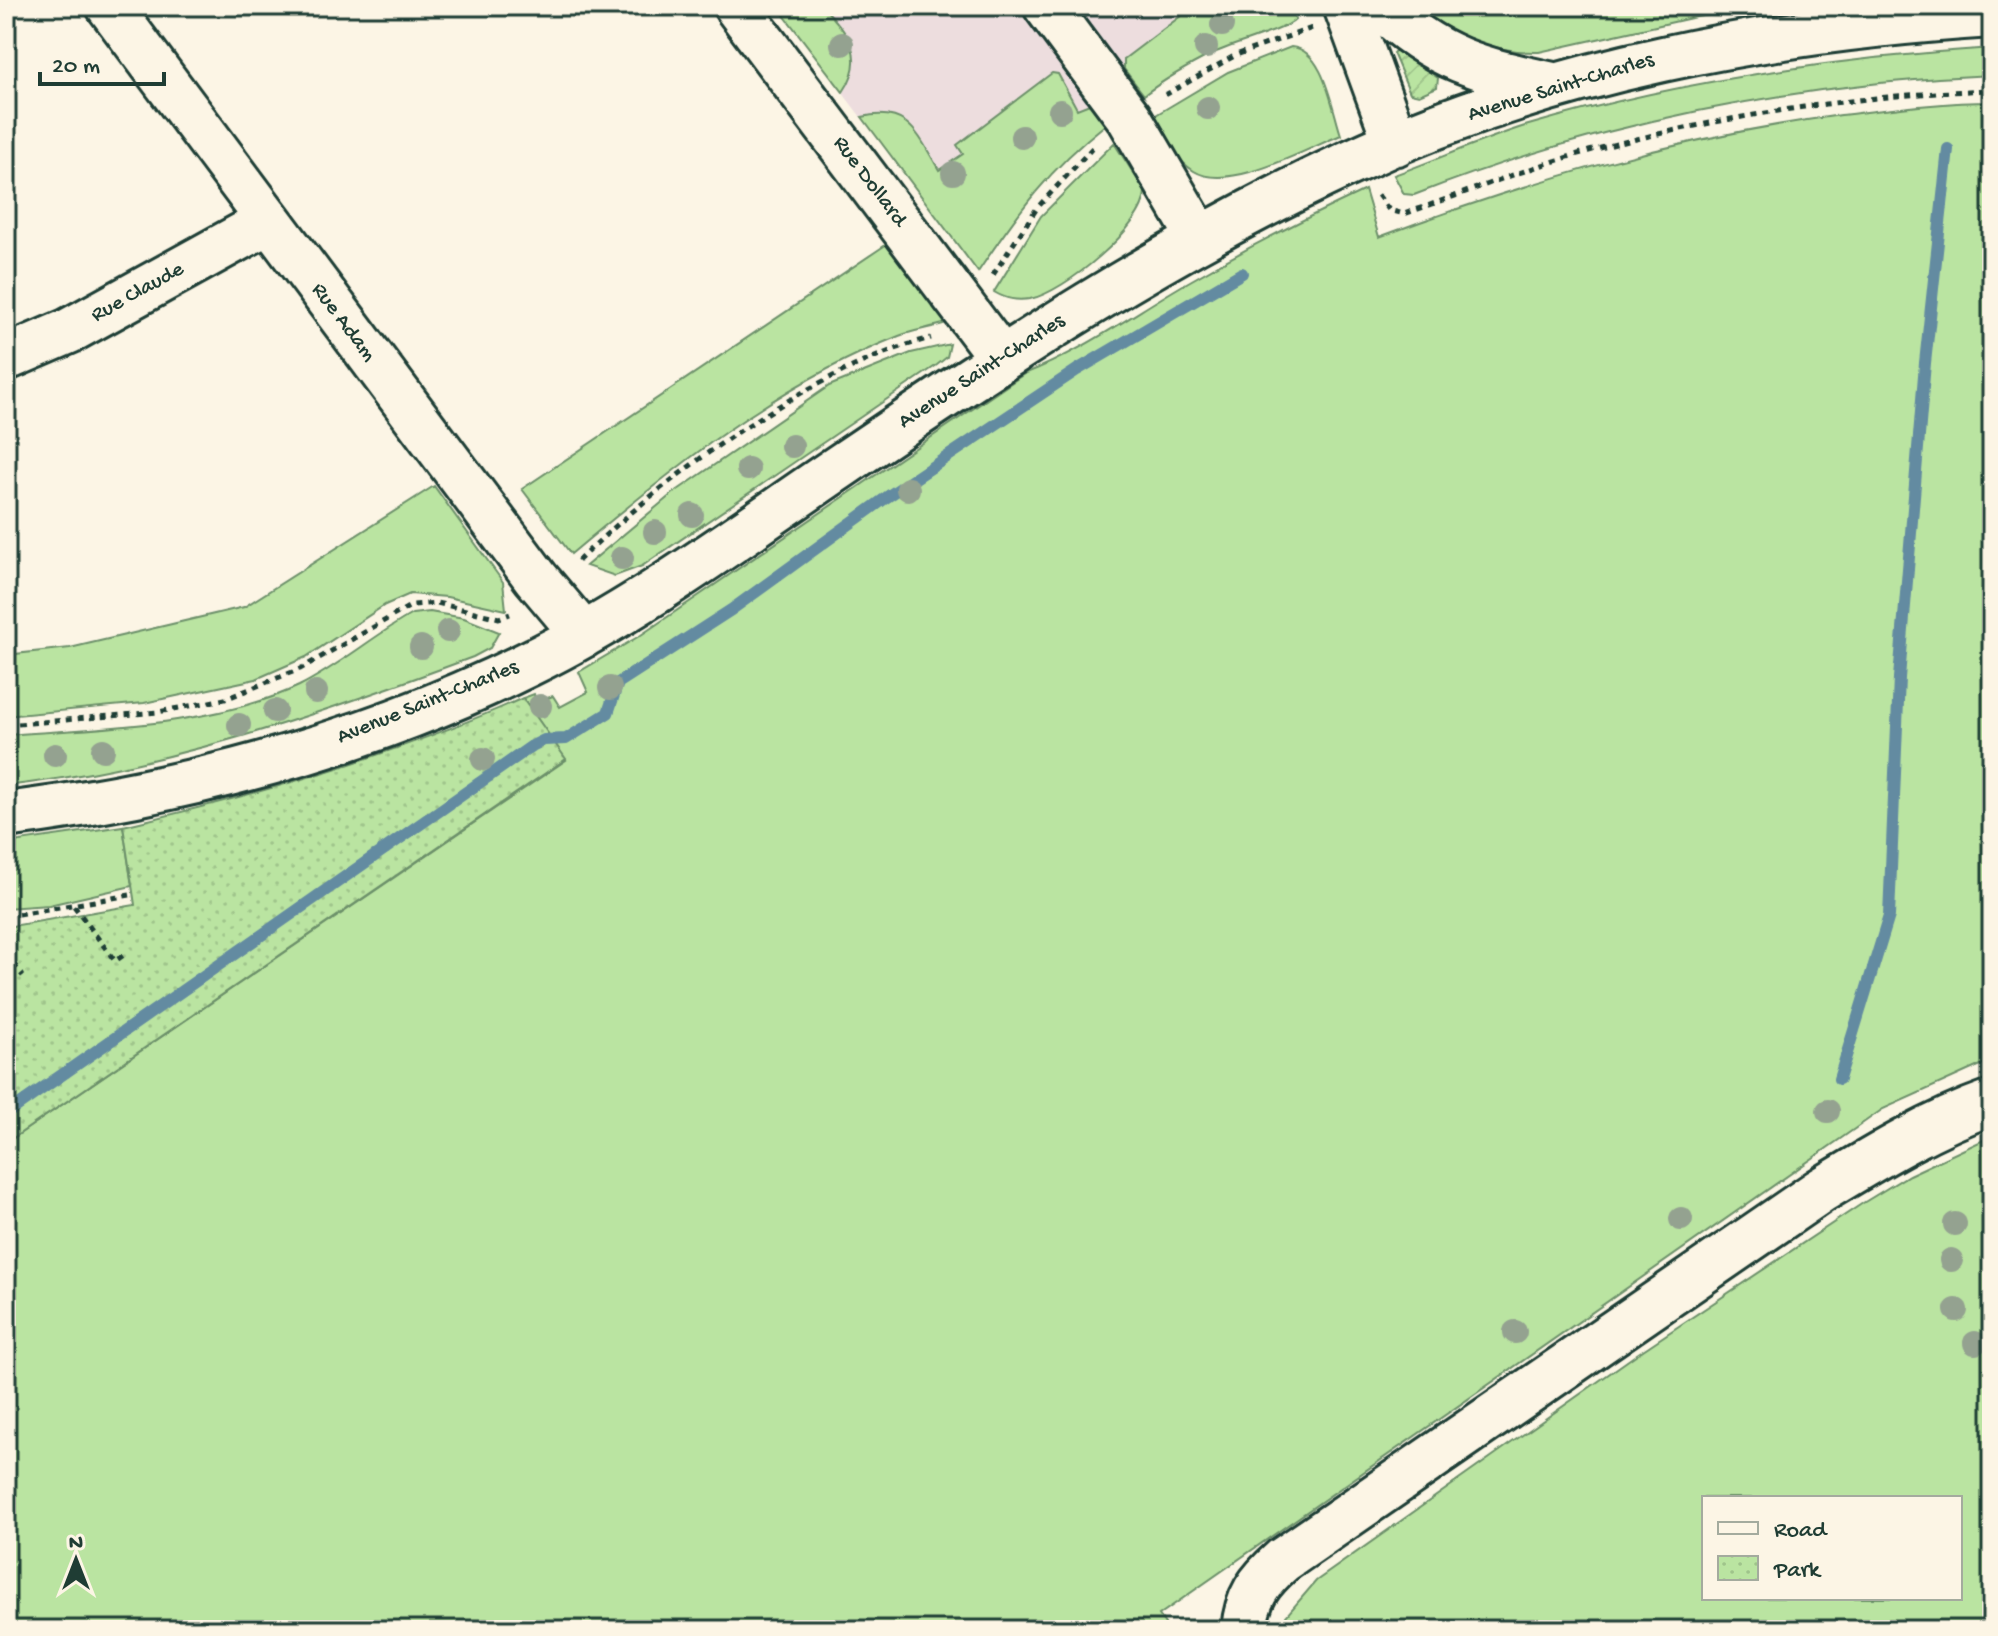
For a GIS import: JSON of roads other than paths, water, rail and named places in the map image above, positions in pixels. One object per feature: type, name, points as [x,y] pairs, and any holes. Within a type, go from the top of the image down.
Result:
[{"type":"street","name":"Rue Adam","points":[[109,6],[267,222],[536,578],[584,635]]},
{"type":"street","name":"Rue Dollard","points":[[736,6],[1002,359]]},
{"type":"street","points":[[1046,6],[1130,119],[1200,239]]},
{"type":"street","points":[[1380,6],[1420,41],[1462,63],[1556,86]]},
{"type":"street","name":"Avenue Saint-Charles","points":[[6,815],[154,791],[305,750],[445,700],[584,635],[671,581],[1081,307],[1200,239],[1346,164],[1396,143],[1556,86],[1663,58],[1765,39],[1992,15]]},
{"type":"street","points":[[1329,17],[1396,143]]},
{"type":"street","name":"Rue Claude","points":[[6,358],[69,331],[267,222]]},
{"type":"street","points":[[1244,1630],[1246,1605],[1259,1582],[1283,1560],[1820,1191],[1900,1143],[1953,1116],[1992,1102]]},
{"type":"waterway","points":[[1839,1079],[1889,916],[1899,678],[1925,363],[1948,149]]},
{"type":"waterway","points":[[6,1114],[532,746],[544,740],[566,739],[608,713],[618,683],[731,610],[887,497],[1077,370],[1242,273]]}]
